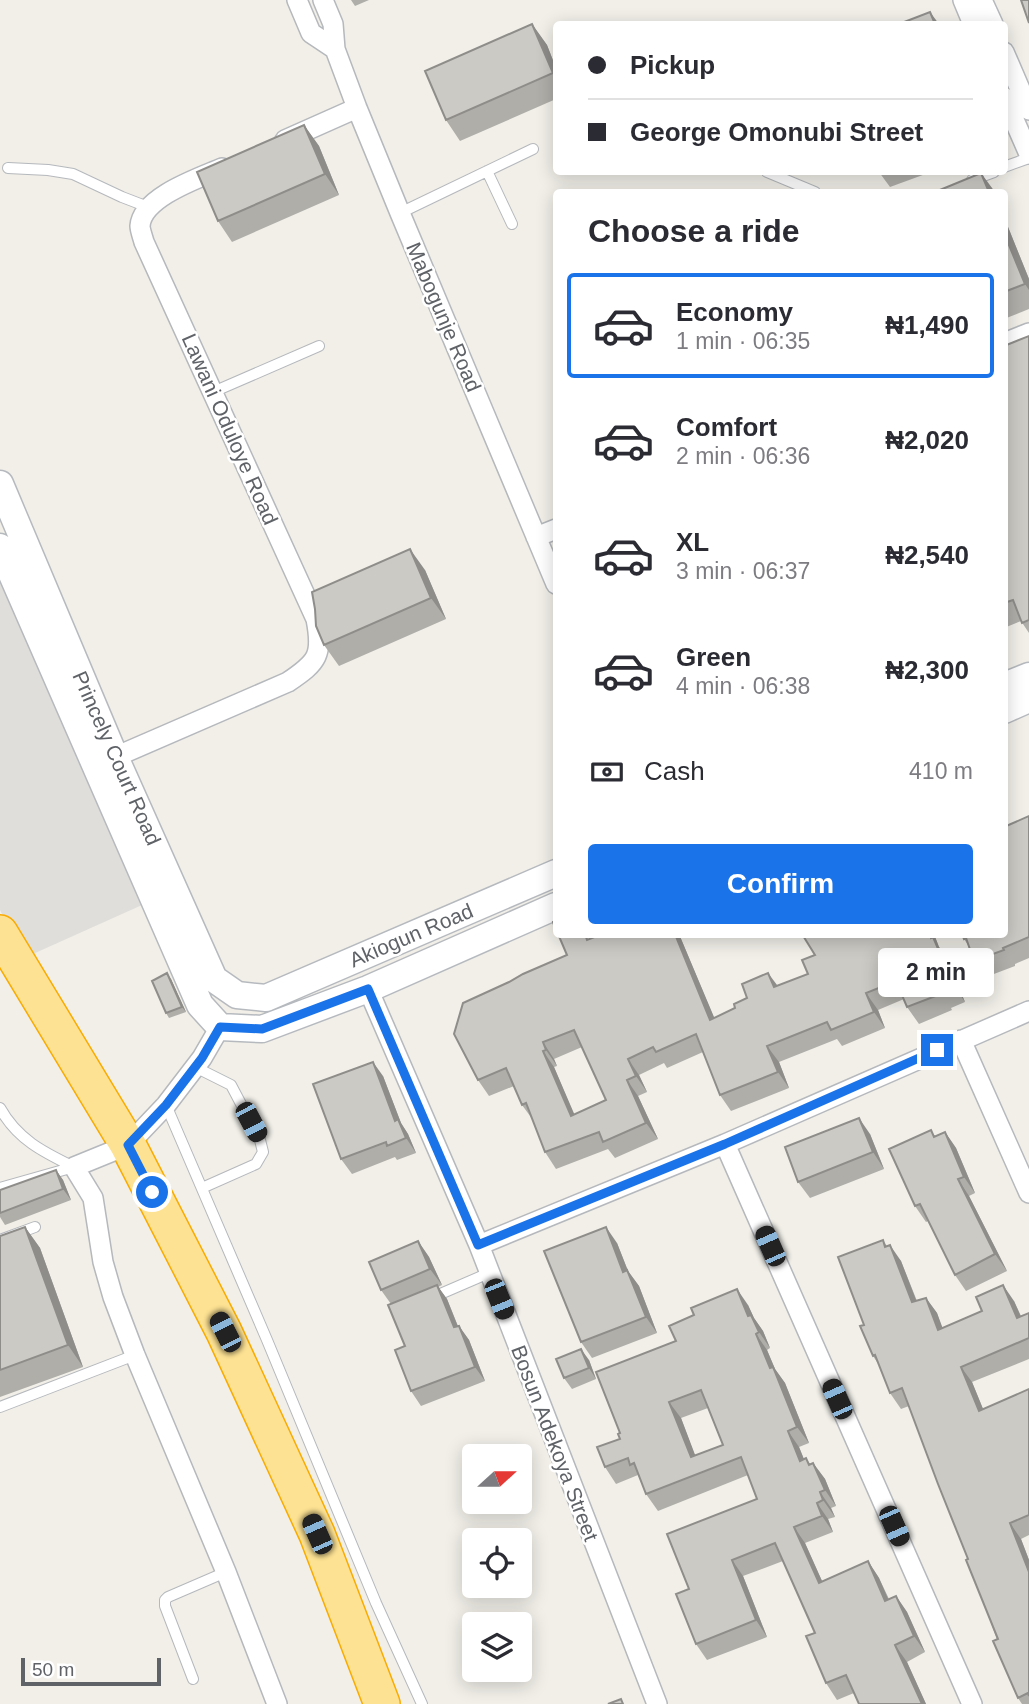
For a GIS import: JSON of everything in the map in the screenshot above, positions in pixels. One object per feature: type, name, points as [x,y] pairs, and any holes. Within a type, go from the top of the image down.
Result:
[{"type":"highway","points":[[0,933],[128,1145],[225,1332],[311,1522],[382,1704]]},
{"type":"street","points":[[297,0],[311,33],[335,49]]},
{"type":"street","name":"Mabogunje Road","points":[[323,0],[333,24],[335,49],[357,108],[553,577]]},
{"type":"street","points":[[962,0],[972,21]]},
{"type":"street","points":[[982,0],[992,21]]},
{"type":"street","points":[[1008,61],[1029,110]]},
{"type":"street","points":[[1008,106],[1029,156]]},
{"type":"street","points":[[269,147],[357,108]]},
{"type":"street","points":[[148,207],[167,192],[243,158]]},
{"type":"street","name":"Lawani Oduloye Road","points":[[115,757],[288,682],[306,671],[317,657],[320,640],[316,619],[144,242],[140,226],[148,207]]},
{"type":"street","points":[[1008,342],[1029,333]]},
{"type":"street","name":"Princely Court Road","points":[[0,484],[115,757],[214,979],[237,995],[266,998]]},
{"type":"street","points":[[536,537],[553,529]]},
{"type":"street","points":[[0,547],[200,1005],[220,1027],[262,1029],[368,989],[553,906]]},
{"type":"street","points":[[1008,684],[1029,676]]},
{"type":"street","points":[[1008,708],[1029,699]]},
{"type":"street","name":"Akiogun Road","points":[[266,998],[553,874]]},
{"type":"street","name":"Bosun Adekoya Street","points":[[368,989],[478,1245],[657,1704]]},
{"type":"street","points":[[478,1245],[725,1144],[1029,1011]]},
{"type":"street","points":[[220,1027],[195,1067],[166,1105],[128,1145],[74,1167],[93,1198],[103,1262],[113,1297],[277,1704]]},
{"type":"street","points":[[961,1040],[1029,1193]]},
{"type":"street","points":[[725,1144],[972,1704]]},
{"type":"lane","points":[[400,213],[533,149]]},
{"type":"lane","points":[[1008,165],[1029,156]]},
{"type":"lane","points":[[8,168],[73,174],[148,207]]},
{"type":"lane","points":[[487,171],[512,224]]},
{"type":"lane","points":[[775,175],[808,189]]},
{"type":"lane","points":[[962,184],[986,175]]},
{"type":"lane","points":[[214,392],[319,346]]},
{"type":"lane","points":[[195,1067],[231,1084],[260,1140],[263,1152],[256,1164],[202,1188]]},
{"type":"lane","points":[[166,1105],[376,1604],[422,1704]]},
{"type":"lane","points":[[0,1108],[6,1119],[41,1151],[74,1167]]},
{"type":"lane","points":[[0,1188],[74,1167]]},
{"type":"lane","points":[[0,1240],[35,1227]]},
{"type":"lane","points":[[427,1300],[489,1273]]},
{"type":"lane","points":[[0,1406],[135,1355]]},
{"type":"lane","points":[[193,1679],[165,1600],[226,1572]]},
{"type":"shaded area","points":[[0,563],[151,901],[24,958],[0,910]]},
{"type":"building","points":[[1021,0],[1029,0],[1029,23]]},
{"type":"building","points":[[930,12],[934,21],[907,21]]},
{"type":"building","points":[[532,24],[553,73],[446,120],[425,71]]},
{"type":"building","points":[[304,125],[325,174],[218,221],[197,172]]},
{"type":"building","points":[[982,175],[988,189],[942,189]]},
{"type":"building","points":[[1008,243],[1025,284],[1008,290]]},
{"type":"building","points":[[1029,336],[1029,620],[1022,623],[1013,600],[1008,602],[1008,344]]},
{"type":"building","points":[[410,549],[431,598],[324,645],[316,626],[312,592]]},
{"type":"building","points":[[1029,816],[1029,937],[974,961],[966,938],[1008,938],[1008,825]]},
{"type":"building","points":[[560,938],[677,938],[710,1020],[735,1008],[734,1004],[747,998],[742,984],[768,973],[774,987],[808,974],[802,960],[815,955],[804,938],[933,938],[954,986],[907,1007],[896,981],[866,993],[874,1012],[831,1030],[827,1022],[767,1046],[778,1072],[720,1095],[696,1034],[656,1052],[653,1047],[628,1059],[636,1076],[627,1080],[646,1123],[603,1142],[599,1132],[545,1152],[526,1103],[522,1105],[506,1068],[478,1080],[454,1034],[463,1003],[567,955]],"holes":[[[574,1030],[606,1100],[571,1116],[543,1051],[546,1050],[543,1042]]]},
{"type":"building","points":[[167,973],[182,1007],[166,1013],[152,981]]},
{"type":"building","points":[[373,1062],[395,1121],[398,1119],[406,1138],[387,1146],[386,1142],[341,1159],[313,1084]]},
{"type":"building","points":[[859,1118],[873,1152],[798,1182],[785,1147]]},
{"type":"building","points":[[931,1130],[934,1137],[945,1132],[964,1177],[958,1179],[995,1254],[955,1275],[920,1204],[915,1206],[889,1149]]},
{"type":"building","points":[[56,1170],[63,1189],[0,1213],[0,1190]]},
{"type":"building","points":[[25,1227],[68,1345],[0,1370],[0,1236]]},
{"type":"building","points":[[606,1227],[623,1272],[627,1270],[646,1317],[581,1342],[544,1251]]},
{"type":"building","points":[[883,1240],[885,1247],[890,1245],[912,1302],[926,1298],[938,1330],[982,1311],[976,1297],[1003,1285],[1017,1318],[1029,1313],[1029,1338],[961,1367],[979,1411],[1029,1389],[1029,1515],[1010,1523],[1029,1572],[1029,1696],[1028,1693],[1018,1698],[993,1641],[998,1639],[902,1388],[890,1393],[860,1326],[864,1325],[838,1257]]},
{"type":"building","points":[[418,1241],[430,1269],[381,1290],[369,1262]]},
{"type":"building","points":[[437,1285],[454,1327],[459,1326],[475,1367],[411,1391],[395,1350],[405,1346],[388,1305]]},
{"type":"building","points":[[737,1289],[748,1316],[751,1315],[759,1332],[756,1334],[770,1368],[773,1367],[797,1427],[788,1431],[800,1461],[806,1458],[809,1465],[813,1463],[825,1490],[820,1492],[823,1500],[817,1503],[822,1516],[794,1527],[819,1583],[868,1561],[885,1601],[896,1596],[914,1636],[895,1645],[922,1704],[859,1704],[846,1675],[826,1683],[806,1636],[815,1633],[775,1543],[732,1560],[756,1620],[696,1644],[676,1594],[689,1589],[667,1534],[757,1499],[741,1457],[646,1494],[634,1463],[630,1465],[628,1458],[605,1467],[597,1447],[620,1439],[620,1433],[596,1372],[676,1341],[669,1326],[694,1315],[691,1308]],"holes":[[[701,1390],[723,1445],[691,1457],[669,1402]]]},
{"type":"building","points":[[581,1349],[589,1368],[564,1378],[556,1359]]},
{"type":"building","points":[[621,1699],[623,1704],[608,1704]]},
{"type":"route","points":[[152,1192],[128,1145],[166,1105],[202,1058],[220,1027],[262,1029],[368,989],[478,1245],[725,1144],[937,1050]]}]
